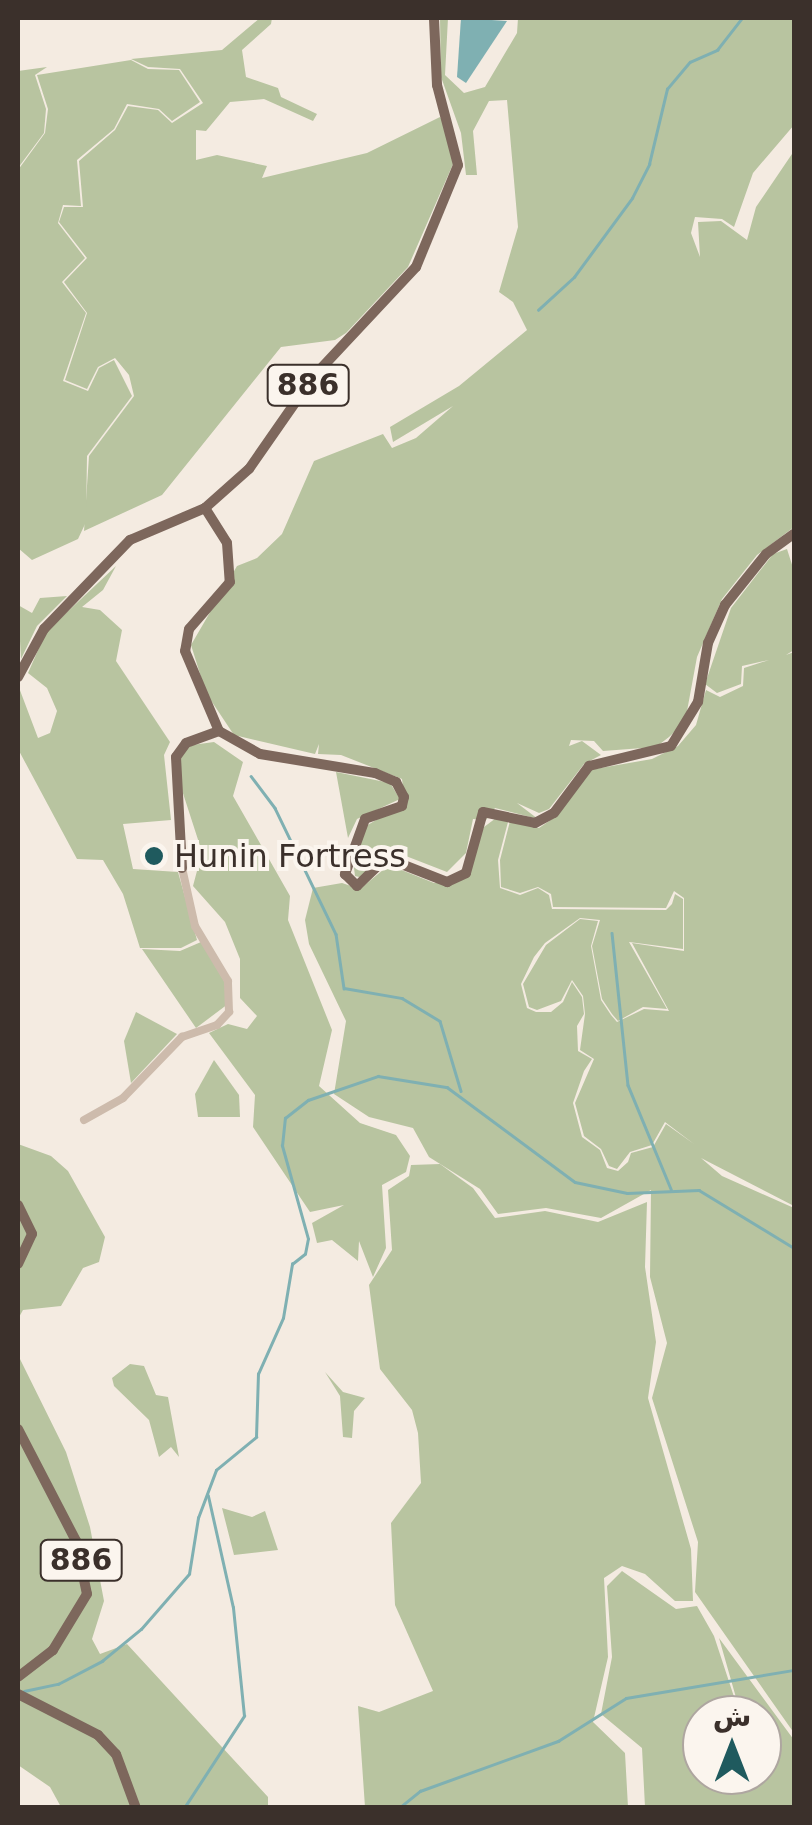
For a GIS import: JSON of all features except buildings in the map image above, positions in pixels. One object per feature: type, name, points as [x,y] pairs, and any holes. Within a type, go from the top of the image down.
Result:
[{"type":"main road","name":"886","points":[[18,676],[44,628],[130,540],[205,508],[260,456],[314,378],[416,267],[437,229],[458,152],[436,85],[434,18]]},
{"type":"main road","points":[[205,508],[226,543],[230,582],[190,628],[185,651],[219,731],[260,754],[310,757],[396,782],[402,806],[366,819],[347,878],[357,886],[368,882],[386,858],[447,882],[466,873],[483,812],[535,824],[554,814],[590,766],[671,746],[689,726],[708,642],[725,605],[766,554],[794,534]]},
{"type":"main road","points":[[182,868],[176,757],[186,743],[219,731]]},
{"type":"main road","points":[[18,1205],[32,1234],[18,1264]]},
{"type":"main road","name":"886","points":[[18,1430],[76,1540],[88,1594],[53,1650],[18,1676]]},
{"type":"main road","points":[[18,1694],[98,1735],[116,1754],[136,1808]]},
{"type":"street","points":[[84,1120],[122,1098],[182,1038],[220,1023],[229,1012],[228,981],[196,926],[182,868]]},
{"type":"green space","points":[[260,18],[272,18],[271,24],[242,50],[246,77],[278,88],[281,97],[317,114],[313,121],[264,99],[230,102],[206,131],[196,130],[196,160],[217,155],[267,166],[262,178],[367,153],[440,117],[449,130],[453,164],[408,267],[346,333],[335,340],[281,347],[162,495],[84,531],[89,456],[134,396],[129,375],[115,358],[98,367],[87,389],[65,380],[87,313],[64,282],[87,258],[59,222],[64,207],[83,207],[79,161],[115,130],[128,106],[158,110],[172,123],[203,103],[180,69],[148,67],[131,59],[222,50]]},
{"type":"green space","points":[[440,18],[448,18],[445,75],[464,93],[485,87],[517,33],[518,18],[794,18],[794,125],[753,173],[734,227],[722,219],[695,217],[691,233],[700,257],[698,222],[721,221],[747,240],[756,207],[794,151],[794,527],[757,555],[722,599],[697,657],[685,722],[669,737],[656,747],[603,751],[594,741],[571,740],[569,746],[582,741],[601,755],[584,764],[549,809],[539,813],[517,803],[538,819],[495,808],[486,820],[473,819],[466,853],[447,872],[393,851],[377,858],[363,878],[355,876],[353,860],[366,826],[405,803],[402,779],[341,755],[318,754],[319,744],[315,754],[234,735],[206,693],[191,645],[237,566],[257,558],[282,534],[314,461],[383,434],[392,448],[416,438],[453,406],[393,442],[390,427],[459,386],[527,330],[513,302],[499,292],[518,227],[507,100],[489,101],[473,131],[477,175],[466,175],[461,133],[441,77]]},
{"type":"green space","points":[[131,60],[148,69],[179,70],[200,102],[172,121],[159,109],[127,104],[114,129],[77,160],[81,206],[63,205],[58,223],[85,258],[62,282],[86,313],[63,381],[88,391],[99,368],[114,360],[132,396],[87,456],[86,522],[78,539],[32,560],[18,548],[18,170],[45,133],[48,109],[37,75]]},
{"type":"green space","points":[[47,67],[35,75],[46,109],[44,133],[18,168],[18,71]]},
{"type":"green space","points":[[787,549],[794,571],[794,650],[786,655],[794,652],[794,1206],[701,1158],[722,1176],[794,1208],[794,1733],[782,1716],[782,1695],[767,1695],[695,1592],[698,1542],[652,1398],[667,1343],[650,1277],[651,1190],[601,1218],[546,1208],[498,1214],[480,1189],[429,1157],[413,1128],[369,1117],[334,1094],[346,1021],[309,944],[305,920],[313,888],[342,883],[360,889],[389,865],[434,883],[456,882],[484,827],[496,818],[508,822],[498,860],[500,888],[520,895],[538,888],[549,895],[552,909],[666,910],[675,894],[683,899],[683,949],[629,942],[667,1009],[643,1007],[618,1021],[612,1014],[602,999],[592,946],[600,920],[580,918],[545,943],[521,984],[527,1008],[536,1012],[551,1012],[563,1002],[572,982],[582,997],[584,1014],[577,1026],[578,1051],[592,1059],[573,1103],[582,1137],[600,1150],[607,1168],[618,1171],[631,1153],[653,1147],[666,1124],[694,1144],[665,1122],[652,1145],[630,1152],[617,1169],[609,1166],[601,1149],[584,1136],[575,1103],[594,1059],[580,1050],[585,1014],[583,996],[572,980],[561,1001],[537,1010],[529,1007],[523,984],[546,945],[580,919],[598,921],[591,946],[601,1000],[611,1015],[617,1022],[644,1009],[669,1011],[632,943],[684,951],[684,898],[674,891],[666,908],[553,907],[551,894],[538,887],[520,893],[501,887],[500,860],[510,821],[539,828],[555,817],[589,770],[652,759],[678,746],[696,725],[706,690],[720,697],[743,686],[744,668],[769,660],[742,666],[741,684],[717,693],[705,684],[731,608],[773,554]]},
{"type":"green space","points":[[116,566],[103,590],[82,607],[100,610],[122,630],[116,661],[170,742],[164,755],[171,820],[123,824],[133,869],[178,872],[197,940],[181,948],[140,948],[123,894],[103,860],[77,859],[18,749],[18,685],[38,738],[50,733],[57,711],[47,688],[28,673],[46,632]]},
{"type":"green space","points":[[67,596],[37,626],[21,659],[18,605],[32,613],[40,598]]},
{"type":"green space","points":[[214,742],[243,762],[233,796],[290,896],[288,920],[332,1030],[319,1086],[360,1123],[396,1135],[410,1156],[406,1172],[382,1185],[386,1248],[373,1277],[359,1241],[358,1261],[332,1240],[317,1243],[312,1223],[344,1205],[310,1212],[253,1127],[255,1095],[209,1033],[228,1024],[247,1029],[257,1016],[240,998],[240,959],[225,922],[193,886],[202,852],[179,781],[180,755],[192,745]]},
{"type":"green space","points":[[336,772],[390,783],[400,799],[357,819],[348,838]]},
{"type":"green space","points":[[201,942],[227,986],[228,1004],[196,1028],[142,949],[180,951]]},
{"type":"green space","points":[[136,1012],[177,1034],[131,1083],[124,1041]]},
{"type":"green space","points":[[214,1060],[239,1095],[240,1117],[198,1117],[195,1094]]},
{"type":"green space","points":[[18,1144],[51,1156],[68,1171],[105,1237],[99,1262],[83,1268],[61,1306],[23,1310],[18,1319]]},
{"type":"green space","points":[[440,1164],[473,1188],[495,1218],[545,1211],[598,1222],[647,1202],[645,1267],[656,1342],[648,1398],[691,1549],[693,1601],[675,1601],[645,1574],[622,1566],[604,1578],[608,1657],[593,1722],[625,1753],[628,1807],[365,1807],[358,1706],[379,1712],[433,1691],[395,1605],[391,1523],[421,1483],[418,1433],[412,1410],[380,1369],[369,1285],[392,1250],[388,1190],[409,1176],[411,1165]]},
{"type":"green space","points":[[18,1355],[66,1452],[90,1527],[104,1601],[92,1639],[100,1654],[127,1644],[268,1797],[268,1807],[61,1807],[50,1787],[18,1765]]},
{"type":"green space","points":[[130,1364],[144,1366],[156,1395],[168,1397],[179,1457],[171,1447],[159,1457],[149,1420],[114,1386],[112,1378]]},
{"type":"green space","points":[[325,1372],[343,1392],[365,1398],[354,1411],[352,1438],[343,1437],[340,1396]]},
{"type":"green space","points":[[222,1508],[252,1517],[265,1511],[278,1550],[234,1555]]},
{"type":"green space","points":[[622,1571],[676,1609],[697,1606],[714,1636],[733,1695],[682,1695],[682,1795],[782,1795],[782,1724],[794,1740],[794,1807],[645,1807],[642,1748],[601,1714],[612,1657],[607,1586]]},
{"type":"green space","points":[[719,1638],[761,1695],[735,1695]]},
{"type":"water","points":[[461,18],[507,21],[466,83],[457,77]]},
{"type":"waterway","points":[[538,310],[574,277],[632,198],[649,164],[667,89],[690,62],[717,50],[742,18]]},
{"type":"waterway","points":[[251,776],[275,808],[336,934],[344,988],[402,998],[440,1021],[461,1091]]},
{"type":"waterway","points":[[612,933],[628,1085],[671,1189]]},
{"type":"waterway","points":[[24,1691],[58,1684],[102,1661],[141,1629],[189,1574],[198,1518],[216,1470],[256,1437],[258,1374],[283,1318],[292,1264],[305,1254],[308,1239],[282,1146],[285,1118],[308,1100],[378,1076],[447,1087],[575,1182],[627,1193],[699,1190],[794,1248]]},
{"type":"waterway","points":[[184,1808],[244,1716],[233,1608],[208,1496]]},
{"type":"waterway","points":[[399,1808],[420,1791],[558,1741],[626,1698],[794,1670]]},
{"type":"place","name":"Hunin Fortress","points":[[154,856]]}]
